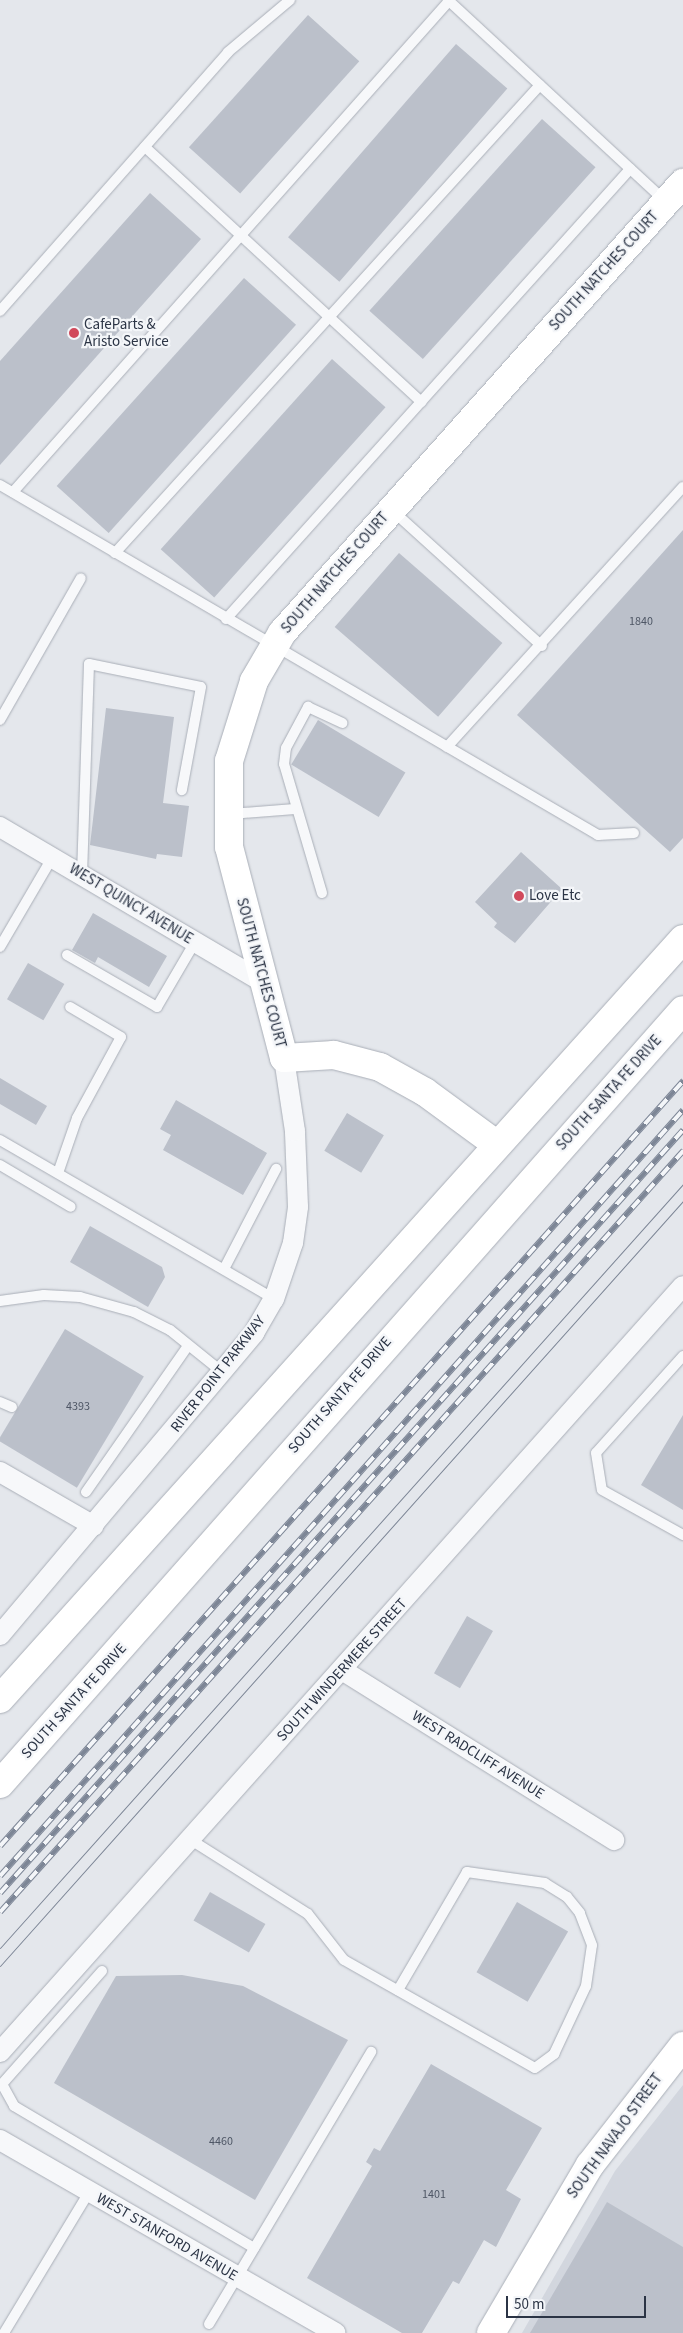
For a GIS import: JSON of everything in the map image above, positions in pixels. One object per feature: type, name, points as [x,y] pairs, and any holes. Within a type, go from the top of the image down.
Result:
[{"type":"main road","name":"SOUTH NATCHES COURT","points":[[284,1058],[261,981],[229,847],[227,814],[229,761],[236,732],[254,681],[273,647],[391,509],[674,192]]},
{"type":"main road","points":[[0,1699],[496,1144],[683,939]]},
{"type":"main road","name":"SOUTH SANTA FE DRIVE","points":[[0,1784],[186,1575],[315,1422],[683,1010]]},
{"type":"main road","points":[[284,1058],[334,1055],[380,1067],[425,1092],[496,1144]]},
{"type":"main road","name":"SOUTH NAVAJO STREET","points":[[491,2333],[590,2165],[683,2046]]},
{"type":"street","name":"WEST QUINCY AVENUE","points":[[0,827],[261,981]]},
{"type":"street","name":"RIVER POINT PARKWAY","points":[[3,1625],[94,1526],[254,1333],[274,1299],[291,1250],[298,1207],[284,1058]]},
{"type":"street","name":"SOUTH WINDERMERE STREET","points":[[0,2052],[683,1286]]},
{"type":"street","points":[[0,1472],[94,1526]]},
{"type":"street","name":"WEST RADCLIFF AVENUE","points":[[342,1670],[614,1840]]},
{"type":"street","name":"WEST STANFORD AVENUE","points":[[0,2140],[327,2331]]},
{"type":"lane","points":[[0,311],[228,52],[290,0]]},
{"type":"lane","points":[[13,492],[449,0],[630,169],[674,192]]},
{"type":"lane","points":[[115,553],[540,85]]},
{"type":"lane","points":[[145,147],[421,402]]},
{"type":"lane","points":[[226,619],[630,169]]},
{"type":"lane","points":[[0,485],[273,647],[598,835],[634,833]]},
{"type":"lane","points":[[447,748],[542,646],[683,487]]},
{"type":"lane","points":[[391,509],[542,646]]},
{"type":"lane","points":[[0,720],[81,578]]},
{"type":"lane","points":[[82,875],[89,664],[201,687],[182,790]]},
{"type":"lane","points":[[322,893],[295,809],[284,764],[295,730],[308,707],[342,723]]},
{"type":"lane","points":[[227,814],[295,809]]},
{"type":"lane","points":[[0,947],[52,858]]},
{"type":"lane","points":[[67,955],[157,1007],[195,942]]},
{"type":"lane","points":[[58,1173],[77,1118],[121,1037],[70,1008]]},
{"type":"lane","points":[[0,1140],[274,1299]]},
{"type":"lane","points":[[0,1165],[71,1207]]},
{"type":"lane","points":[[224,1269],[276,1168]]},
{"type":"lane","points":[[0,1301],[80,1297],[134,1312],[170,1330],[222,1372]]},
{"type":"lane","points":[[86,1492],[188,1346]]},
{"type":"lane","points":[[683,1356],[596,1453],[602,1490],[683,1535]]},
{"type":"lane","points":[[0,1402],[12,1407]]},
{"type":"lane","points":[[191,1840],[308,1914],[344,1960],[535,2068],[554,2054],[586,1986],[592,1945],[567,1897],[544,1883],[467,1872],[398,1990]]},
{"type":"lane","points":[[102,1971],[2,2084],[14,2106],[254,2248]]},
{"type":"lane","points":[[209,2324],[372,2052]]},
{"type":"lane","points":[[4,2333],[89,2192]]},
{"type":"shaded area","points":[[683,2085],[683,2333],[522,2333],[615,2171]]},
{"type":"building","points":[[308,15],[359,61],[240,193],[189,147]]},
{"type":"building","points":[[456,44],[507,89],[339,282],[288,237]]},
{"type":"building","points":[[542,119],[596,167],[423,359],[369,311]]},
{"type":"building","points":[[150,193],[201,239],[0,465],[0,361]]},
{"type":"building","points":[[244,278],[296,325],[109,533],[57,486]]},
{"type":"building","points":[[332,359],[386,407],[214,597],[161,549]]},
{"type":"building","points":[[683,530],[683,838],[670,852],[517,715]]},
{"type":"building","points":[[399,553],[502,643],[438,717],[335,627]]},
{"type":"building","points":[[106,708],[174,717],[163,803],[189,806],[182,857],[157,854],[156,859],[90,845]]},
{"type":"building","points":[[318,720],[405,773],[379,817],[291,765]]},
{"type":"building","name":"Love Etc","points":[[521,852],[562,889],[515,943],[494,927],[497,923],[475,902]]},
{"type":"building","points":[[93,913],[167,956],[149,987],[98,957],[95,963],[72,950]]},
{"type":"building","points":[[28,963],[64,984],[43,1020],[7,999]]},
{"type":"building","points":[[0,1078],[47,1106],[36,1125],[0,1104]]},
{"type":"building","points":[[176,1100],[267,1153],[243,1195],[163,1150],[171,1135],[160,1129]]},
{"type":"building","points":[[347,1113],[384,1135],[361,1173],[324,1151]]},
{"type":"building","points":[[90,1226],[162,1267],[165,1277],[148,1307],[70,1262]]},
{"type":"building","points":[[65,1329],[144,1376],[77,1488],[0,1442],[0,1437]]},
{"type":"building","points":[[683,1415],[683,1510],[641,1485]]},
{"type":"building","points":[[467,1616],[493,1631],[460,1688],[434,1673]]},
{"type":"building","points":[[210,1892],[265,1924],[249,1953],[194,1921]]},
{"type":"building","points":[[517,1902],[568,1932],[528,2002],[476,1972]]},
{"type":"building","points":[[182,1975],[243,1986],[348,2040],[255,2200],[54,2083],[116,1976]]},
{"type":"building","points":[[431,2064],[542,2128],[506,2190],[521,2199],[496,2247],[484,2240],[459,2284],[453,2281],[422,2333],[402,2333],[307,2278],[372,2166],[366,2162],[374,2148],[380,2151]]},
{"type":"building","points":[[607,2202],[683,2247],[683,2333],[530,2333]]},
{"type":"tram line","points":[[0,1948],[683,1184]]},
{"type":"tram line","points":[[0,1966],[683,1201]]},
{"type":"railway","points":[[0,1846],[683,1081]]},
{"type":"railway","points":[[0,1876],[683,1110]]},
{"type":"railway","points":[[0,1893],[683,1130]]},
{"type":"railway","points":[[0,1912],[683,1151]]},
{"type":"place","name":"CafeParts & Aristo Service","points":[[74,333]]},
{"type":"place","name":"Love Etc","points":[[519,896]]}]
